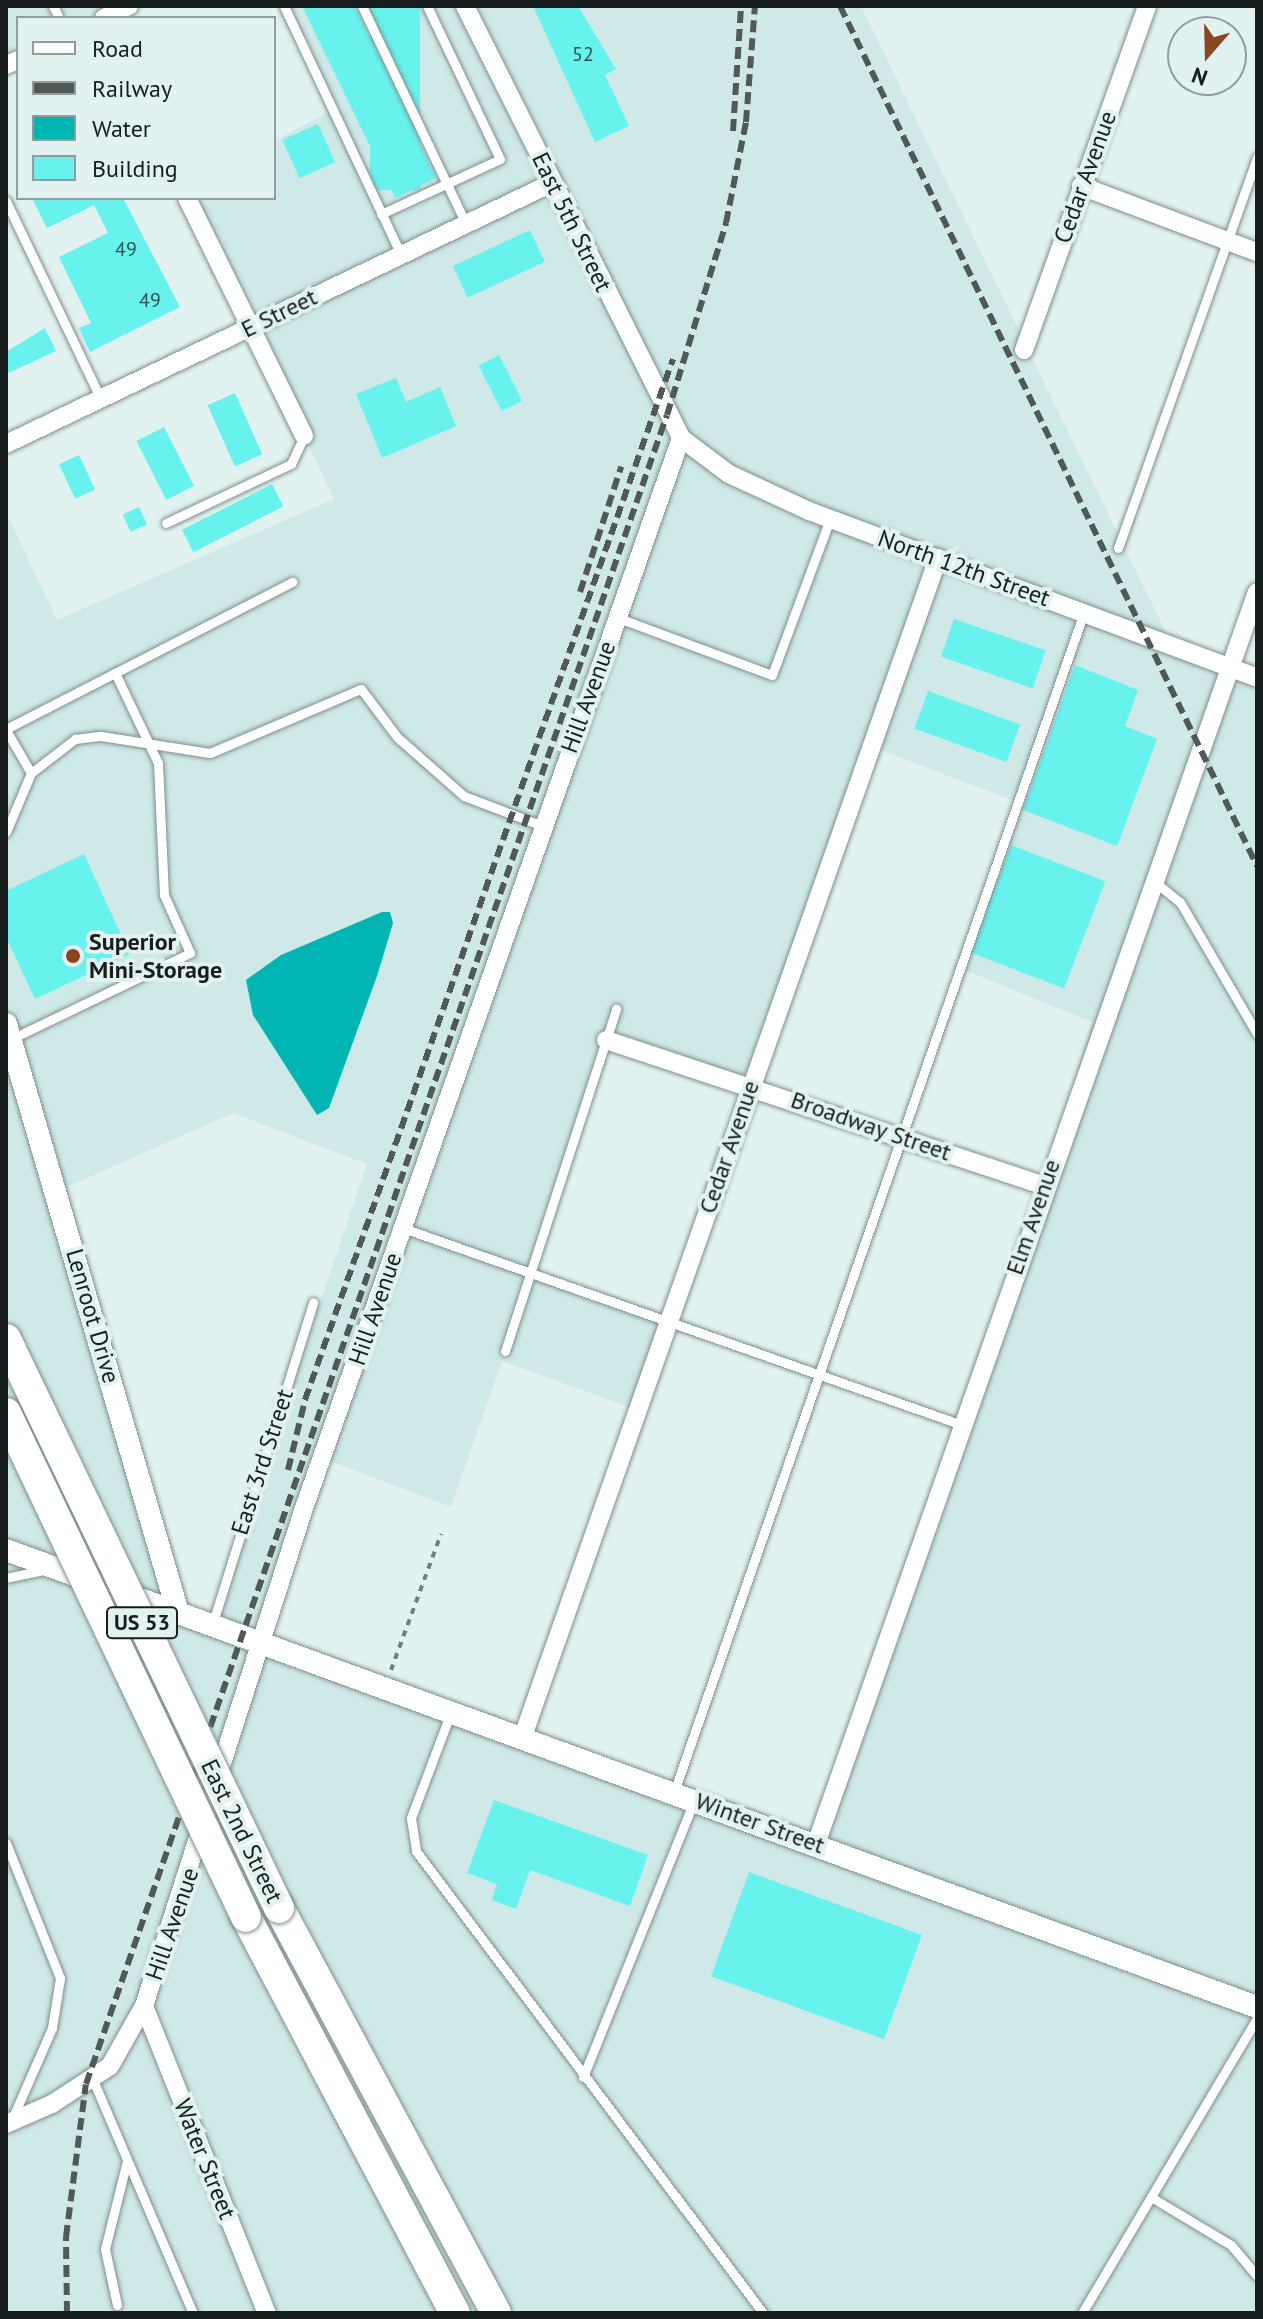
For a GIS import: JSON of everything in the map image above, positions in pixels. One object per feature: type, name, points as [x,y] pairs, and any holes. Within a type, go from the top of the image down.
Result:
[{"type":"highway","name":"East 2nd Street","points":[[6,1339],[279,1908],[496,2313]]},
{"type":"highway","name":"East 2nd Street","points":[[6,1413],[246,1917],[455,2313]]},
{"type":"street","points":[[108,16],[129,6]]},
{"type":"street","name":"East 5th Street","points":[[465,6],[681,438]]},
{"type":"street","name":"Cedar Avenue","points":[[1024,350],[1147,6]]},
{"type":"street","name":"E Street","points":[[6,444],[552,183]]},
{"type":"street","points":[[1081,186],[1257,252]]},
{"type":"street","points":[[188,200],[304,436]]},
{"type":"street","name":"North 12th Street","points":[[681,438],[729,474],[830,519],[1257,678]]},
{"type":"street","name":"Hill Avenue","points":[[8,2123],[93,2080],[110,2066],[144,2006],[263,1640],[403,1228],[681,438]]},
{"type":"street","name":"Cedar Avenue","points":[[523,1736],[938,558]]},
{"type":"street","name":"Elm Avenue","points":[[816,1844],[1043,1185],[1257,592]]},
{"type":"street","name":"Lenroot Drive","points":[[8,1032],[177,1609]]},
{"type":"street","name":"Broadway Street","points":[[606,1040],[751,1085],[1043,1185]]},
{"type":"street","name":"Winter Street","points":[[6,1550],[263,1640],[1257,2007]]},
{"type":"street","name":"Water Street","points":[[144,2006],[267,2313]]},
{"type":"lane","points":[[284,6],[401,255]]},
{"type":"lane","points":[[362,6],[466,224]]},
{"type":"lane","points":[[381,214],[500,159],[427,6]]},
{"type":"lane","points":[[1118,548],[1257,157]]},
{"type":"lane","points":[[6,201],[101,399]]},
{"type":"lane","points":[[166,523],[291,464],[304,436]]},
{"type":"lane","points":[[616,617],[772,675],[830,519]]},
{"type":"lane","points":[[31,773],[6,729],[292,582]]},
{"type":"lane","points":[[583,2077],[684,1795],[819,1375],[1084,612]]},
{"type":"lane","points":[[8,1032],[190,953],[164,895],[161,776],[152,746],[115,673]]},
{"type":"lane","points":[[6,832],[31,773],[87,736],[152,746],[219,751],[361,689],[397,737],[464,796],[543,826]]},
{"type":"lane","points":[[1152,879],[1180,902],[1257,1034]]},
{"type":"lane","points":[[505,1351],[616,1009]]},
{"type":"lane","points":[[403,1228],[962,1425]]},
{"type":"lane","name":"East 3rd Street","points":[[213,1622],[313,1302]]},
{"type":"lane","points":[[6,1578],[60,1567]]},
{"type":"lane","points":[[452,1710],[411,1818],[416,1851],[763,2313]]},
{"type":"lane","points":[[6,1843],[60,1978],[52,2028],[8,2123]]},
{"type":"lane","points":[[1082,2313],[1257,2018]]},
{"type":"lane","points":[[93,2080],[193,2313]]},
{"type":"lane","points":[[117,2305],[105,2249],[127,2160]]},
{"type":"lane","points":[[1151,2197],[1231,2245],[1257,2276]]},
{"type":"path","points":[[385,1685],[441,1534]]},
{"type":"shaded area","points":[[6,6],[116,6],[95,16],[16,16],[16,54],[6,59]]},
{"type":"shaded area","points":[[284,6],[861,6],[1172,645],[1257,678],[1257,2313],[6,2313],[6,512],[57,620],[334,499],[193,200],[276,200],[276,140],[333,110]],"holes":[[[873,747],[1022,804],[960,968],[1092,1022],[1043,1185],[816,1844],[264,1639],[322,1458],[451,1507],[502,1361],[632,1408],[668,1321],[530,1273],[606,1040],[751,1085]],[[233,1113],[367,1164],[212,1621],[177,1608],[58,1191]]]},
{"type":"water","points":[[382,912],[390,912],[393,923],[377,976],[329,1108],[317,1115],[253,1015],[246,980],[281,955]]},
{"type":"building","points":[[302,6],[355,6],[436,178],[395,198]]},
{"type":"building","points":[[370,6],[420,6],[420,190],[370,190]]},
{"type":"building","points":[[533,6],[578,6],[616,69],[605,75],[629,126],[595,142]]},
{"type":"building","points":[[318,124],[335,162],[299,178],[282,140]]},
{"type":"building","points":[[33,200],[124,200],[180,307],[90,352],[79,328],[91,323],[59,257],[108,233],[94,205],[47,228]]},
{"type":"building","points":[[530,230],[545,262],[468,298],[453,266]]},
{"type":"building","points":[[45,328],[56,351],[6,374],[6,352]]},
{"type":"building","points":[[499,355],[522,400],[502,411],[479,365]]},
{"type":"building","points":[[396,378],[406,402],[440,387],[456,426],[382,458],[356,394]]},
{"type":"building","points":[[235,393],[262,454],[235,466],[208,405]]},
{"type":"building","points":[[164,427],[194,486],[166,500],[136,441]]},
{"type":"building","points":[[79,455],[95,489],[75,499],[59,464]]},
{"type":"building","points":[[272,484],[283,506],[193,552],[182,530]]},
{"type":"building","points":[[139,507],[147,524],[131,532],[123,515]]},
{"type":"building","points":[[954,619],[1046,651],[1033,688],[941,657]]},
{"type":"building","points":[[1075,665],[1138,690],[1125,726],[1157,739],[1117,846],[1023,810]]},
{"type":"building","points":[[928,691],[1020,725],[1006,762],[914,729]]},
{"type":"building","points":[[1011,845],[1105,881],[1064,989],[970,952]]},
{"type":"building","points":[[84,854],[130,954],[35,999],[6,937],[6,891]]},
{"type":"building","points":[[494,1800],[648,1855],[630,1906],[530,1870],[516,1909],[492,1900],[497,1884],[467,1873]]},
{"type":"building","points":[[749,1872],[922,1935],[884,2039],[711,1976]]},
{"type":"railway","points":[[733,131],[741,6]]},
{"type":"railway","points":[[67,2313],[66,2237],[86,2084],[667,415],[726,223],[746,122],[755,6]]},
{"type":"railway","points":[[840,6],[1257,866]]},
{"type":"railway","points":[[288,1470],[305,1400],[673,359]]},
{"type":"railway","points":[[580,592],[621,467]]},
{"type":"place","name":"Superior Mini-Storage","points":[[73,956]]}]
